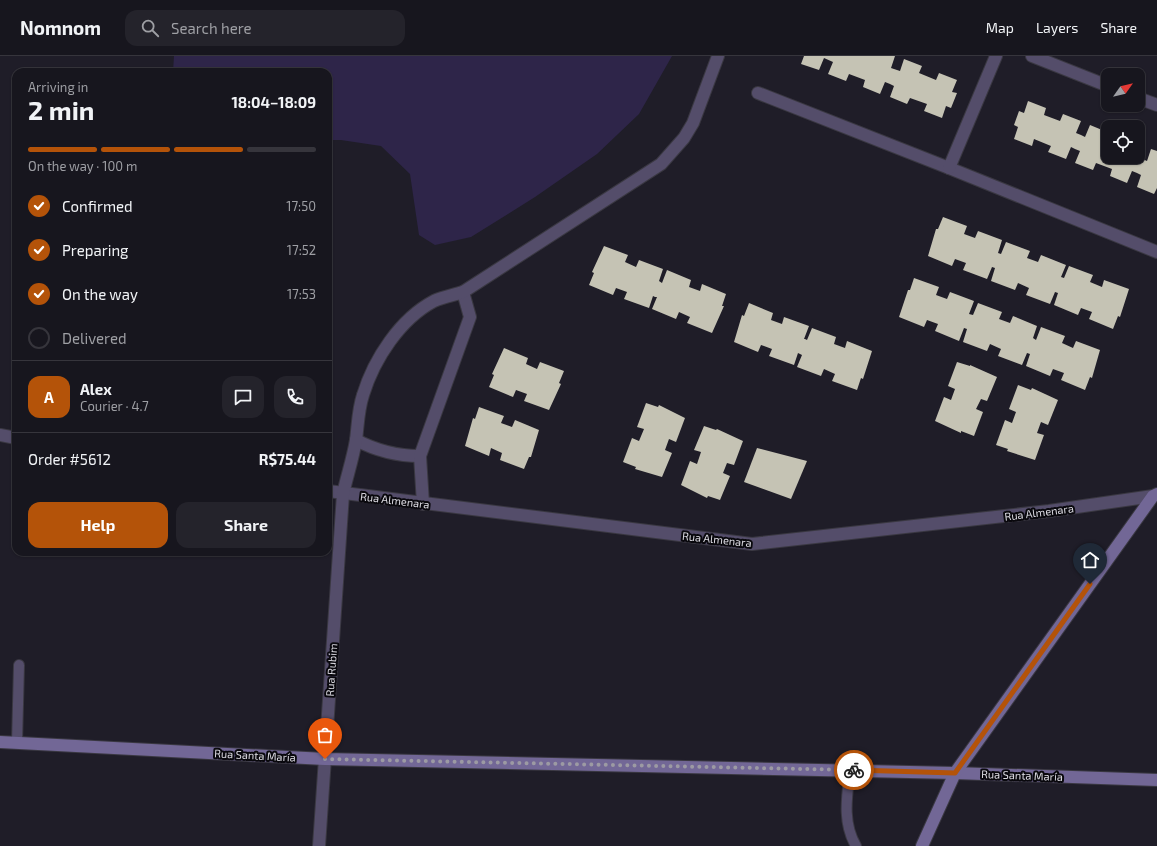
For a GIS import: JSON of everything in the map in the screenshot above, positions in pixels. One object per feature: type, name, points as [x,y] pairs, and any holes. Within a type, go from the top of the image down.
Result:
[{"type":"street","name":"Rua Rubim","points":[[319,846],[343,494],[356,440],[358,418],[363,395],[371,374],[391,340],[413,317],[434,301],[463,292],[661,164],[684,138],[693,123],[718,56]]},
{"type":"street","points":[[949,168],[996,56]]},
{"type":"street","points":[[1032,56],[1101,83]]},
{"type":"street","points":[[758,93],[1157,252]]},
{"type":"street","points":[[1145,101],[1157,106]]},
{"type":"street","points":[[423,504],[420,456],[470,317],[463,292]]},
{"type":"street","points":[[0,435],[12,437]]},
{"type":"street","points":[[356,440],[391,454],[420,456]]},
{"type":"street","name":"Rua Almenara","points":[[332,492],[752,544],[1049,511],[1155,495]]},
{"type":"street","points":[[922,846],[955,773],[1155,495]]},
{"type":"street","name":"Rua Santa María","points":[[0,742],[325,759],[850,770],[1157,780]]},
{"type":"lane","points":[[17,743],[19,665]]},
{"type":"lane","points":[[850,770],[846,816],[850,836],[856,846]]},
{"type":"shaded area","points":[[174,56],[672,56],[639,114],[597,154],[535,197],[471,237],[435,245],[419,235],[410,174],[381,146],[332,140],[332,68],[173,68]]},
{"type":"building","points":[[804,56],[895,56],[891,68],[900,71],[904,59],[922,66],[919,73],[936,80],[939,73],[957,80],[952,92],[957,93],[951,108],[946,106],[942,118],[924,111],[927,104],[910,98],[907,104],[890,97],[894,86],[890,84],[885,82],[880,94],[863,87],[865,80],[849,74],[846,81],[828,74],[833,62],[824,58],[819,70],[801,64]]},
{"type":"building","points":[[1028,101],[1046,108],[1044,115],[1060,121],[1063,114],[1081,121],[1076,133],[1085,137],[1090,125],[1101,130],[1101,164],[1145,164],[1145,160],[1147,161],[1151,149],[1157,151],[1157,188],[1154,194],[1137,187],[1141,175],[1132,171],[1127,183],[1110,176],[1112,169],[1096,163],[1093,170],[1075,163],[1080,151],[1071,147],[1066,159],[1048,152],[1051,146],[1034,139],[1032,146],[1014,139],[1018,127],[1014,125],[1019,111],[1024,113]]},
{"type":"building","points":[[943,217],[967,226],[964,234],[975,238],[978,231],[1002,240],[998,253],[1001,254],[1006,242],[1030,251],[1027,258],[1038,262],[1041,255],[1066,265],[1061,277],[1064,278],[1069,266],[1093,275],[1090,282],[1102,287],[1104,280],[1129,289],[1120,317],[1118,316],[1113,329],[1089,319],[1092,312],[1081,308],[1078,315],[1054,305],[1058,293],[1055,292],[1050,304],[1026,295],[1029,288],[1018,283],[1015,290],[991,281],[995,268],[992,267],[987,279],[963,270],[966,263],[955,259],[952,266],[928,256],[936,229],[938,229]]},
{"type":"building","points":[[604,246],[628,255],[625,262],[636,267],[639,260],[663,269],[659,281],[662,283],[667,270],[691,280],[689,287],[700,291],[702,284],[726,294],[722,306],[724,306],[712,333],[687,323],[690,317],[679,312],[676,319],[652,309],[657,297],[653,296],[649,308],[624,299],[627,292],[616,288],[613,295],[589,285],[594,273],[592,272]]},
{"type":"building","points":[[914,278],[939,287],[936,295],[947,299],[950,292],[974,301],[969,314],[973,315],[978,303],[1002,312],[999,319],[1010,323],[1013,316],[1037,326],[1033,338],[1036,340],[1041,327],[1065,336],[1062,343],[1073,348],[1076,341],[1100,350],[1092,378],[1090,377],[1085,390],[1061,380],[1064,373],[1053,369],[1050,376],[1026,366],[1030,354],[1027,353],[1022,365],[998,356],[1001,349],[990,344],[987,351],[963,342],[967,329],[964,328],[959,341],[935,331],[938,324],[927,320],[924,327],[899,317],[908,290],[910,290]]},
{"type":"building","points":[[749,303],[773,313],[771,320],[782,324],[784,317],[809,326],[804,339],[807,340],[812,328],[836,337],[834,344],[845,348],[847,341],[872,351],[863,379],[861,378],[857,390],[832,381],[835,374],[824,369],[821,376],[797,367],[802,355],[798,353],[794,365],[769,356],[772,349],[761,345],[758,352],[734,342],[742,315],[744,316]]},
{"type":"building","points":[[504,348],[528,358],[526,364],[537,369],[540,362],[564,371],[559,383],[561,384],[549,410],[524,401],[527,394],[516,390],[513,397],[489,387],[494,375],[492,374]]},
{"type":"building","points":[[957,362],[970,365],[997,377],[987,401],[981,399],[976,409],[983,412],[974,436],[961,431],[961,433],[935,421],[944,397],[951,400],[955,389],[948,386]]},
{"type":"building","points":[[1018,385],[1031,390],[1032,388],[1058,400],[1048,425],[1041,422],[1037,433],[1044,435],[1035,460],[1007,451],[1008,449],[996,445],[1005,420],[1012,423],[1016,412],[1009,409]]},
{"type":"building","points":[[646,403],[658,407],[659,405],[685,418],[676,442],[669,439],[665,450],[672,453],[662,477],[635,469],[636,467],[623,462],[632,438],[639,441],[644,429],[637,427]]},
{"type":"building","points":[[479,407],[504,416],[501,423],[512,427],[515,420],[539,430],[531,457],[529,457],[524,469],[500,460],[502,453],[491,448],[489,456],[465,446],[473,418],[475,419]]},
{"type":"building","points":[[704,426],[717,429],[743,441],[734,465],[727,463],[723,473],[730,476],[720,500],[708,496],[707,498],[681,485],[690,461],[697,464],[701,452],[694,450]]},
{"type":"building","points":[[757,448],[807,461],[791,499],[744,482]]},
{"type":"way so far","points":[[325,759],[854,770]]},
{"type":"route","points":[[854,770],[955,773],[1090,584]]}]
